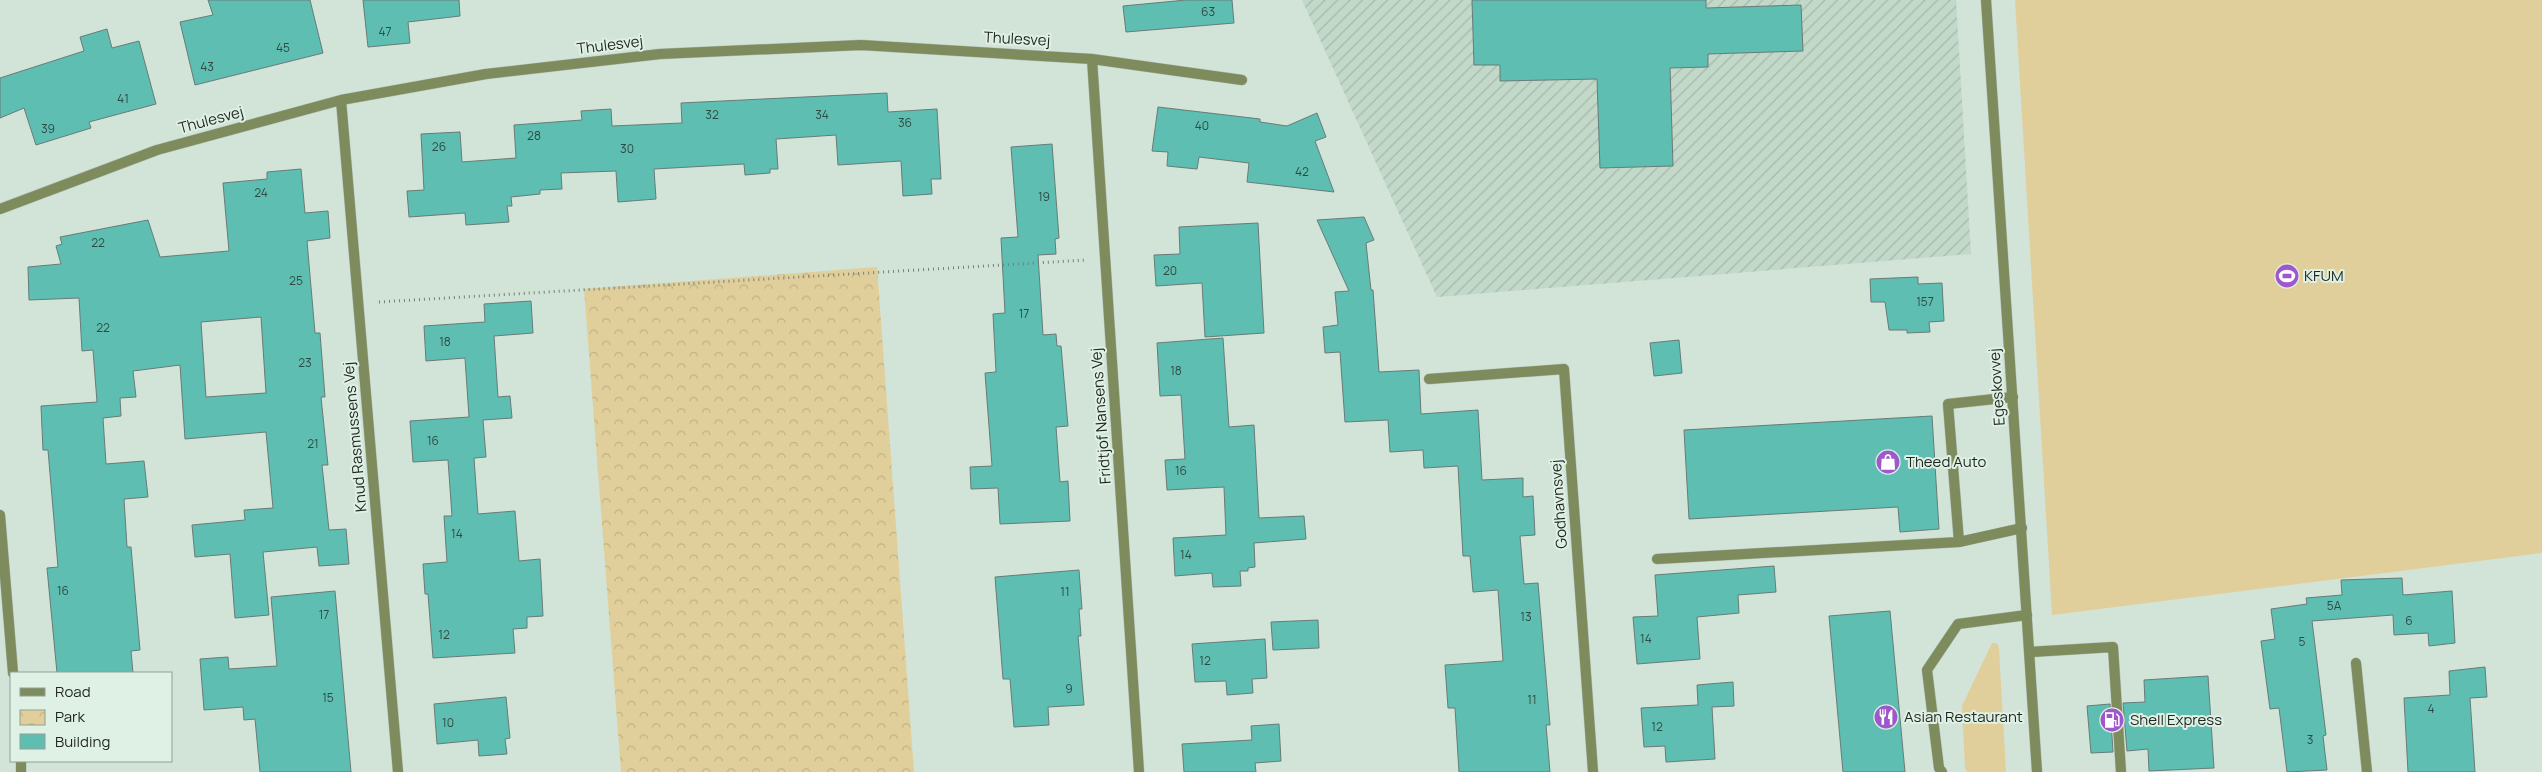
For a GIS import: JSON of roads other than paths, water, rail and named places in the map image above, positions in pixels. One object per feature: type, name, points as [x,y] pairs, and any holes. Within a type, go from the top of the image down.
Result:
[{"type":"street","name":"Egeskovvej","points":[[1986,0],[2037,772]]},
{"type":"street","name":"Thulesvej","points":[[0,209],[157,150],[341,100],[486,74],[660,54],[861,45],[1092,58],[1242,80]]},
{"type":"street","name":"Fridtjof Nansens Vej","points":[[1092,58],[1139,772]]},
{"type":"street","name":"Knud Rasmussens Vej","points":[[341,100],[398,772]]},
{"type":"street","name":"Godhavnsvej","points":[[1429,379],[1564,369],[1594,772]]},
{"type":"street","points":[[1959,542],[1948,404],[2013,397]]},
{"type":"street","points":[[0,515],[13,672]]},
{"type":"street","points":[[1657,558],[1959,542],[2022,528]]},
{"type":"street","points":[[1942,772],[1939,768],[1928,670],[1958,624],[2027,615]]},
{"type":"street","points":[[2030,652],[2113,647],[2120,772]]},
{"type":"street","points":[[2356,663],[2367,772]]},
{"type":"place","name":"KFUM","points":[[2287,276]]},
{"type":"place","name":"Theed Auto","points":[[1888,462]]},
{"type":"place","name":"Asian Restaurant","points":[[1886,717]]},
{"type":"place","name":"Shell Express","points":[[2112,720]]}]
